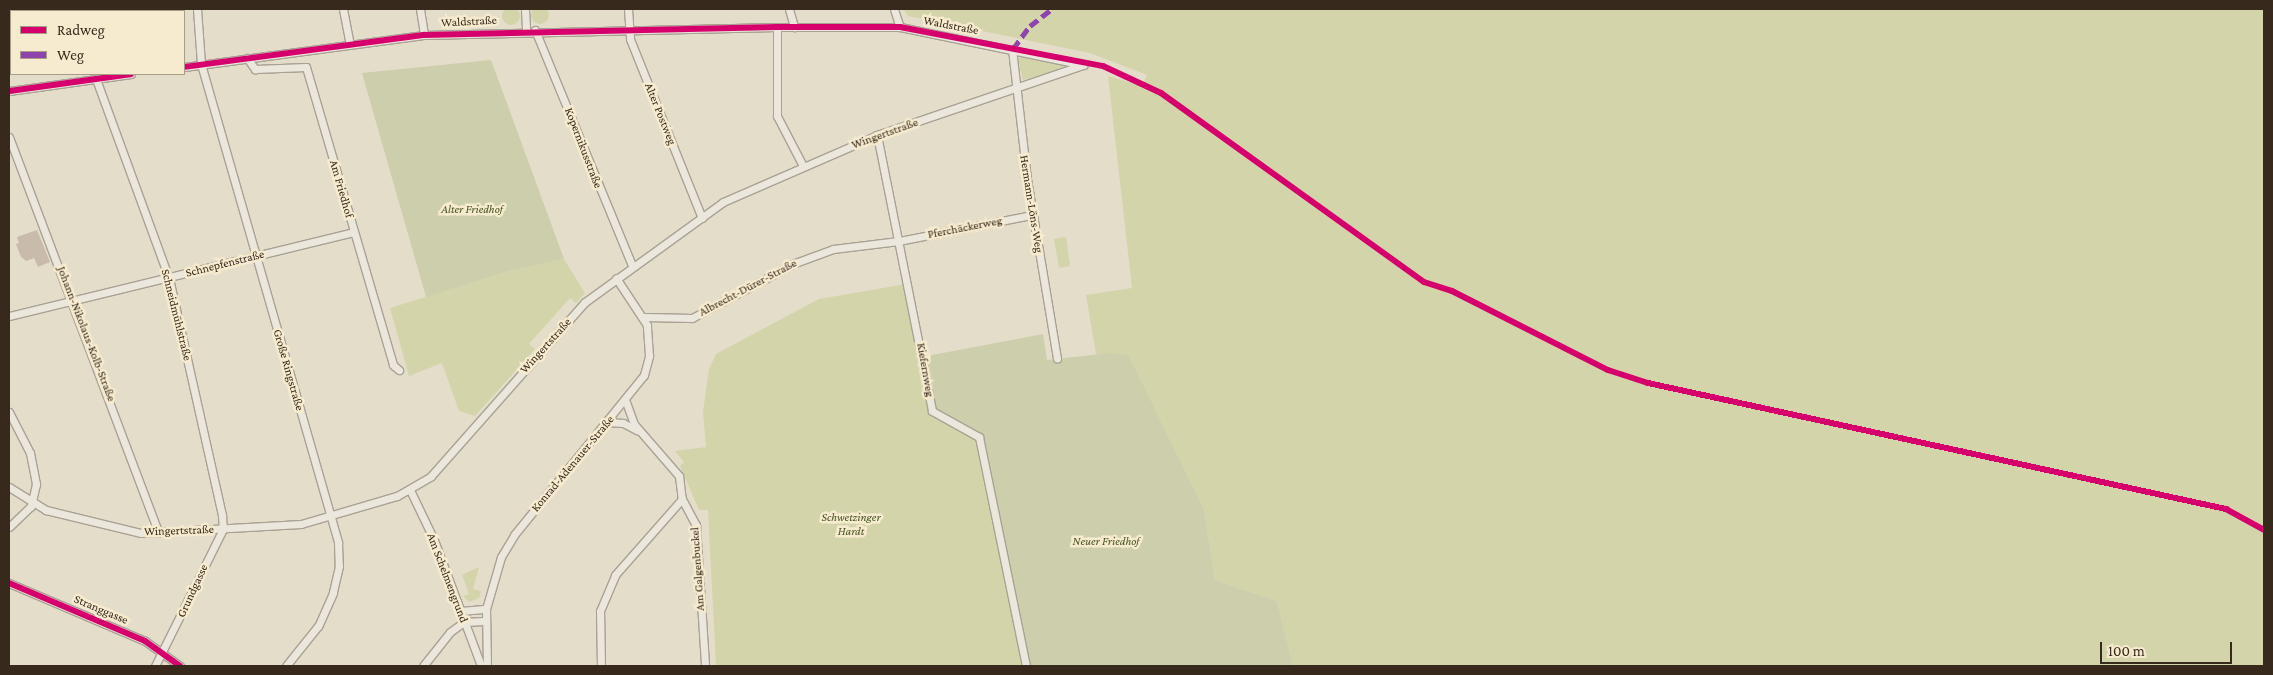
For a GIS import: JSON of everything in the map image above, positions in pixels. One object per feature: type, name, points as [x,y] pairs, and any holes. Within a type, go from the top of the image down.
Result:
[{"type":"street","name":"Große Ringstraße","points":[[198,9],[201,64],[339,552],[335,586],[318,626],[286,666]]},
{"type":"street","points":[[343,9],[350,44]]},
{"type":"street","points":[[420,9],[424,35]]},
{"type":"street","points":[[525,9],[526,30]]},
{"type":"street","name":"Alter Postweg","points":[[628,9],[628,28],[702,218]]},
{"type":"street","points":[[789,9],[794,27]]},
{"type":"street","points":[[894,9],[900,27]]},
{"type":"street","name":"Waldstraße","points":[[185,67],[424,35],[526,30],[777,27],[900,27],[1083,65]]},
{"type":"street","points":[[777,27],[775,104],[782,128],[803,166]]},
{"type":"street","name":"Kopernikusstraße","points":[[535,30],[632,265]]},
{"type":"street","name":"Hermann-Löns-Weg","points":[[1012,50],[1015,88],[1032,215],[1056,358]]},
{"type":"street","name":"Am Friedhof","points":[[248,58],[255,69],[306,66],[392,364],[399,370]]},
{"type":"street","name":"Wingertstraße","points":[[9,486],[33,503],[90,524],[159,533],[301,524],[410,490],[437,469],[585,302],[632,265],[723,202],[877,135],[1083,65]]},
{"type":"street","points":[[9,91],[124,75]]},
{"type":"street","name":"Schneidmühlstraße","points":[[96,79],[169,278],[223,529]]},
{"type":"street","name":"Kiefernweg","points":[[877,135],[932,410],[979,436],[1026,666]]},
{"type":"street","name":"Johann-Nikolaus-Kolb-Straße","points":[[9,137],[73,300],[159,533]]},
{"type":"street","name":"Pferchäckerweg","points":[[899,241],[1032,215]]},
{"type":"street","name":"Schnepfenstraße","points":[[9,316],[354,232]]},
{"type":"street","name":"Albrecht-Dürer-Straße","points":[[645,317],[692,318],[813,254],[899,241]]},
{"type":"street","points":[[616,278],[645,317]]},
{"type":"street","name":"Konrad-Adenauer-Straße","points":[[487,666],[484,621],[501,557],[514,535],[626,402],[646,366],[649,346],[645,317]]},
{"type":"street","name":"Am Galgenbuckel","points":[[626,402],[629,416],[639,432],[679,476],[682,499],[696,525],[705,666]]},
{"type":"street","points":[[9,412],[35,468],[33,503],[9,528]]},
{"type":"street","name":"Am Galgenbuckel","points":[[608,422],[623,423],[639,432]]},
{"type":"street","name":"Am Schelmengrund","points":[[410,490],[461,611],[481,666]]},
{"type":"street","points":[[601,666],[600,611],[615,575],[682,499]]},
{"type":"street","name":"Grundgasse","points":[[155,666],[164,654],[223,529]]},
{"type":"street","name":"Stranggasse","points":[[9,583],[145,641],[180,666]]},
{"type":"street","points":[[461,611],[486,609]]},
{"type":"street","points":[[423,666],[450,632],[464,622],[484,621]]},
{"type":"green space","points":[[540,6],[546,9],[549,15],[546,21],[540,24],[534,21],[531,15],[534,9]]},
{"type":"green space","points":[[511,7],[517,10],[520,16],[517,22],[511,25],[505,22],[502,16],[505,10]]},
{"type":"green space","points":[[903,9],[2264,9],[2264,666],[1293,666],[1277,601],[1215,580],[1204,509],[1129,356],[1096,354],[1086,295],[1132,288],[1108,76],[1142,86],[1147,75],[1090,53],[908,16]]},
{"type":"green space","points":[[1022,55],[1070,66],[1023,80],[1018,60]]},
{"type":"green space","name":"Alter Friedhof","points":[[491,60],[564,259],[505,272],[426,297],[362,73]]},
{"type":"green space","points":[[1066,237],[1070,266],[1059,268],[1054,239]]},
{"type":"green space","points":[[564,259],[585,293],[576,303],[570,298],[529,344],[535,349],[475,416],[459,411],[442,363],[409,376],[390,308],[505,272]]},
{"type":"green space","name":"Schwetzinger Hardt","points":[[906,284],[930,394],[980,436],[1028,666],[716,666],[708,510],[699,510],[680,466],[684,462],[675,451],[706,447],[703,412],[709,369],[716,354],[819,299]]},
{"type":"green space","name":"Neuer Friedhof","points":[[1043,334],[1047,360],[1110,353],[1129,356],[1204,509],[1215,580],[1277,601],[1293,666],[1028,666],[980,436],[933,410],[922,357]]},
{"type":"green space","points":[[479,567],[473,589],[481,591],[479,598],[469,602],[463,596],[469,594],[462,575]]},
{"type":"building","points":[[37,230],[50,262],[38,267],[34,258],[26,261],[21,257],[16,244],[19,243],[17,237]]},
{"type":"marked path","points":[[1013,49],[1030,26],[1052,9]]},
{"type":"cycle path","points":[[185,67],[424,35],[777,27],[900,27],[1103,66],[1161,93],[1424,282],[1452,291],[1608,370],[1648,383],[2226,509],[2264,530]]},
{"type":"cycle path","points":[[9,91],[124,75]]},
{"type":"cycle path","points":[[9,583],[145,641],[180,666]]}]
